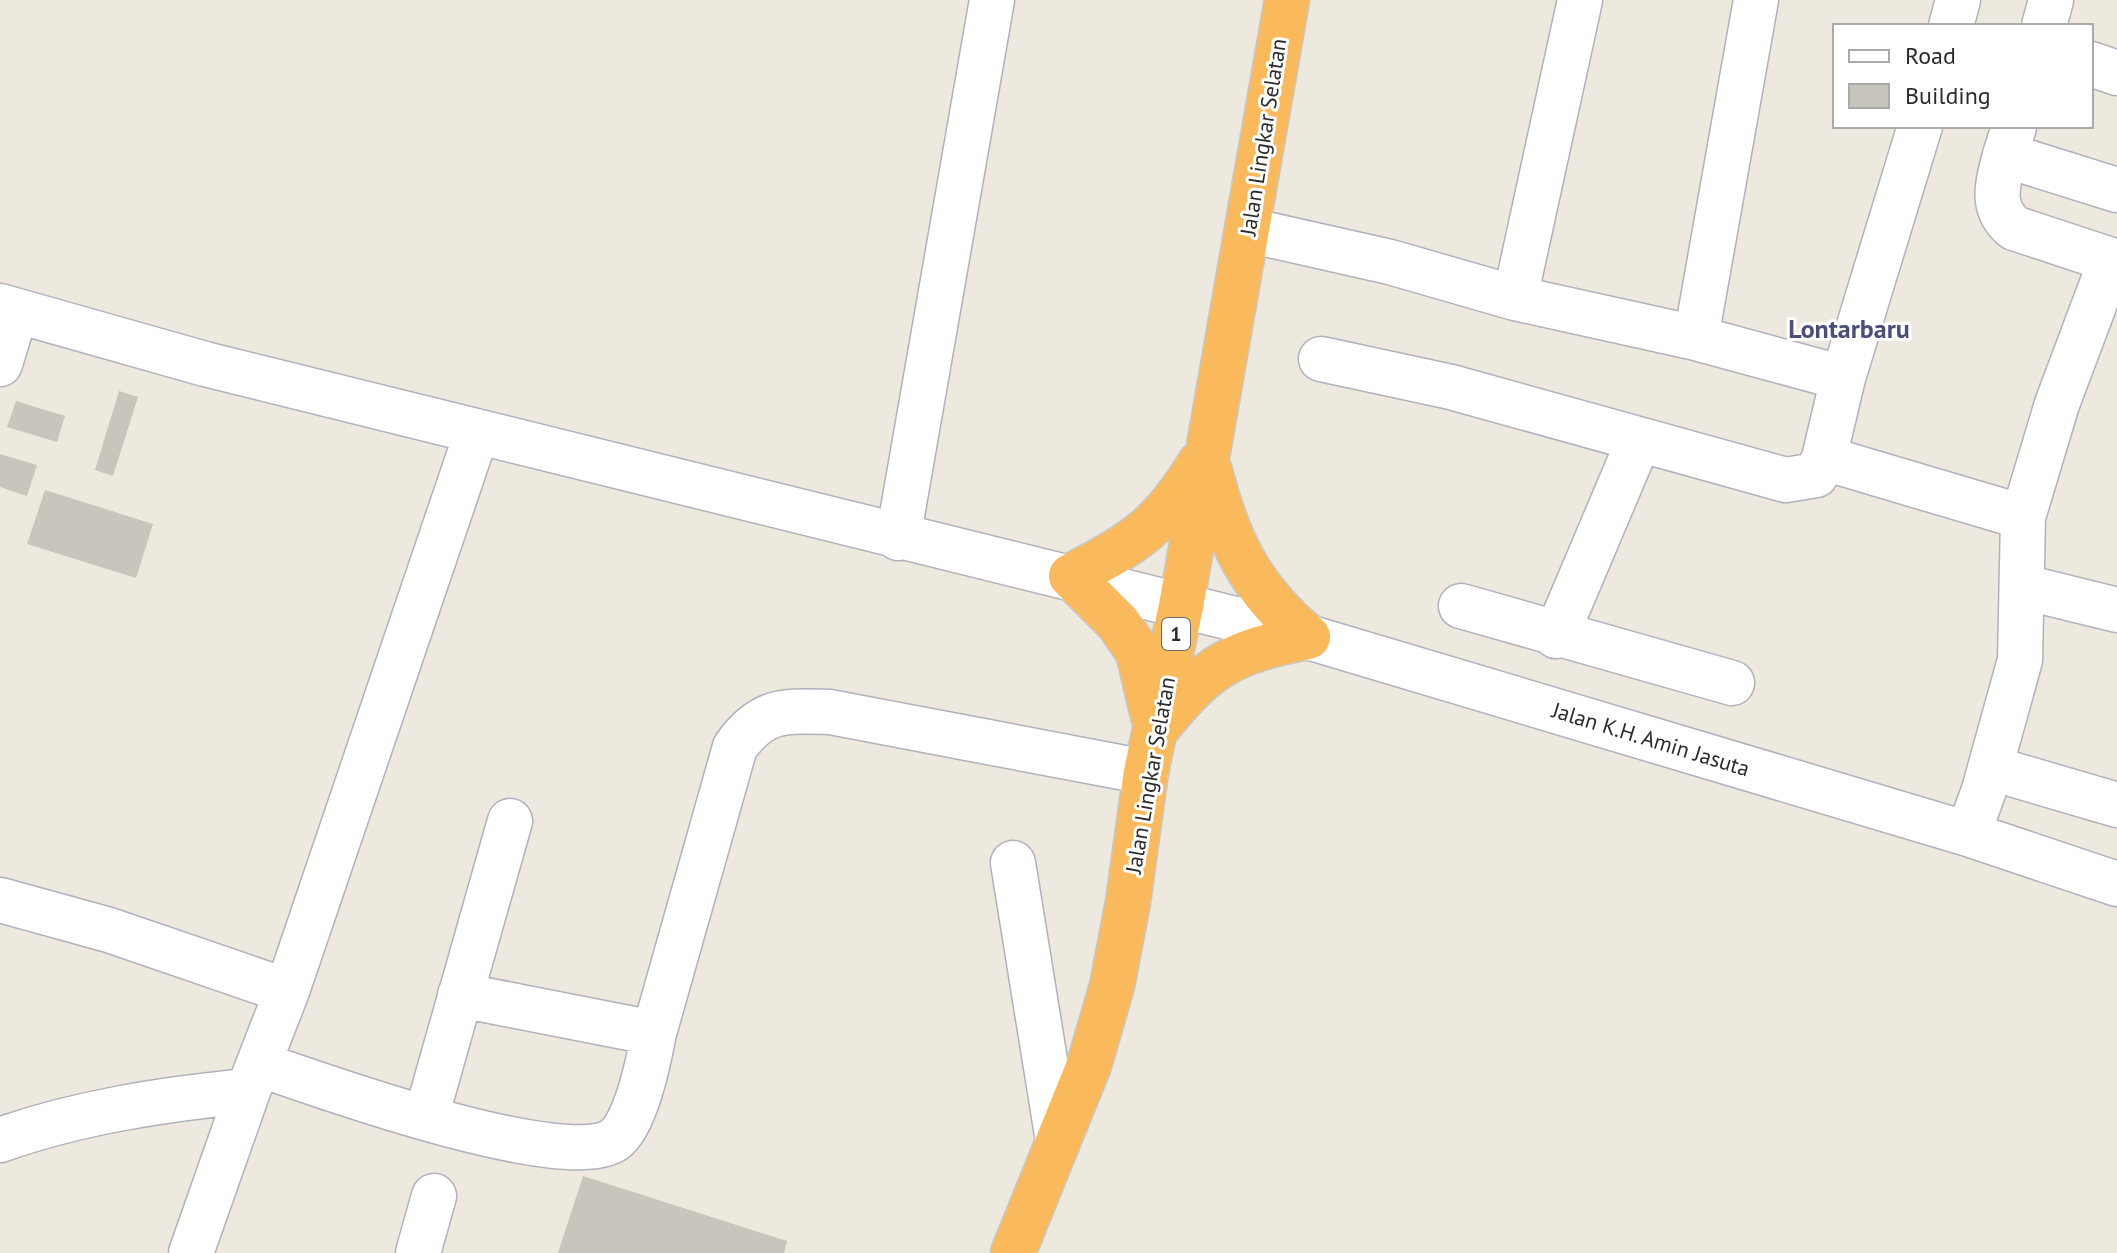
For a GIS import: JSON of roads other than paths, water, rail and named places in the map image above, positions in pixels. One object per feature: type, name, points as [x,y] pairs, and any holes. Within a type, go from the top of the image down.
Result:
[{"type":"highway","name":"Jalan Lingkar Selatan","points":[[1013,1253],[1089,1065],[1112,986],[1128,902],[1146,772],[1181,606],[1287,0]]},
{"type":"highway","points":[[1156,730],[1138,652],[1110,613],[1071,576],[1122,549],[1151,529],[1183,491],[1206,453]]},
{"type":"highway","points":[[1206,453],[1224,524],[1239,559],[1275,610],[1308,637]]},
{"type":"highway","points":[[1156,730],[1192,685],[1219,665],[1254,648],[1308,637]]},
{"type":"street","points":[[898,538],[992,0]]},
{"type":"street","points":[[1515,298],[1580,0]]},
{"type":"street","points":[[1696,338],[1756,0]]},
{"type":"street","points":[[1952,24],[1958,0]]},
{"type":"street","points":[[2045,24],[2051,0]]},
{"type":"street","points":[[2093,65],[2117,73]]},
{"type":"street","points":[[1321,359],[1451,387],[1786,480],[1816,475],[1824,458],[1843,378],[1919,128]]},
{"type":"street","points":[[1968,834],[1991,768],[2020,660],[2024,587],[2023,517],[2057,404],[2114,261],[2014,228],[2001,217],[1996,201],[2010,140],[2117,190]]},
{"type":"street","points":[[1248,230],[1390,262],[1515,298],[1696,338],[1843,378]]},
{"type":"street","points":[[0,364],[8,308]]},
{"type":"street","name":"Jalan K.H. Amin Jasuta","points":[[8,308],[205,364],[898,538],[1071,576],[1308,637],[1968,834],[2117,884]]},
{"type":"street","points":[[191,1253],[287,991],[477,432]]},
{"type":"street","points":[[1556,636],[1639,440]]},
{"type":"street","points":[[1824,458],[2023,517]]},
{"type":"street","points":[[2024,587],[2117,610]]},
{"type":"street","points":[[1461,606],[1556,636],[1732,683]]},
{"type":"street","points":[[0,1140],[35,1128],[254,1077],[570,1150],[602,1146],[617,1138],[626,1125],[646,1071],[735,747],[748,729],[764,717],[786,711],[830,712],[1146,772]]},
{"type":"street","points":[[1991,768],[2117,805]]},
{"type":"street","points":[[426,1117],[510,821]]},
{"type":"street","points":[[1013,863],[1058,1141]]},
{"type":"street","points":[[0,900],[109,930],[287,991]]},
{"type":"street","points":[[460,995],[654,1033]]},
{"type":"street","points":[[418,1253],[434,1196]]},
{"type":"district","name":"Lontarbaru","points":[[1849,329]]}]
